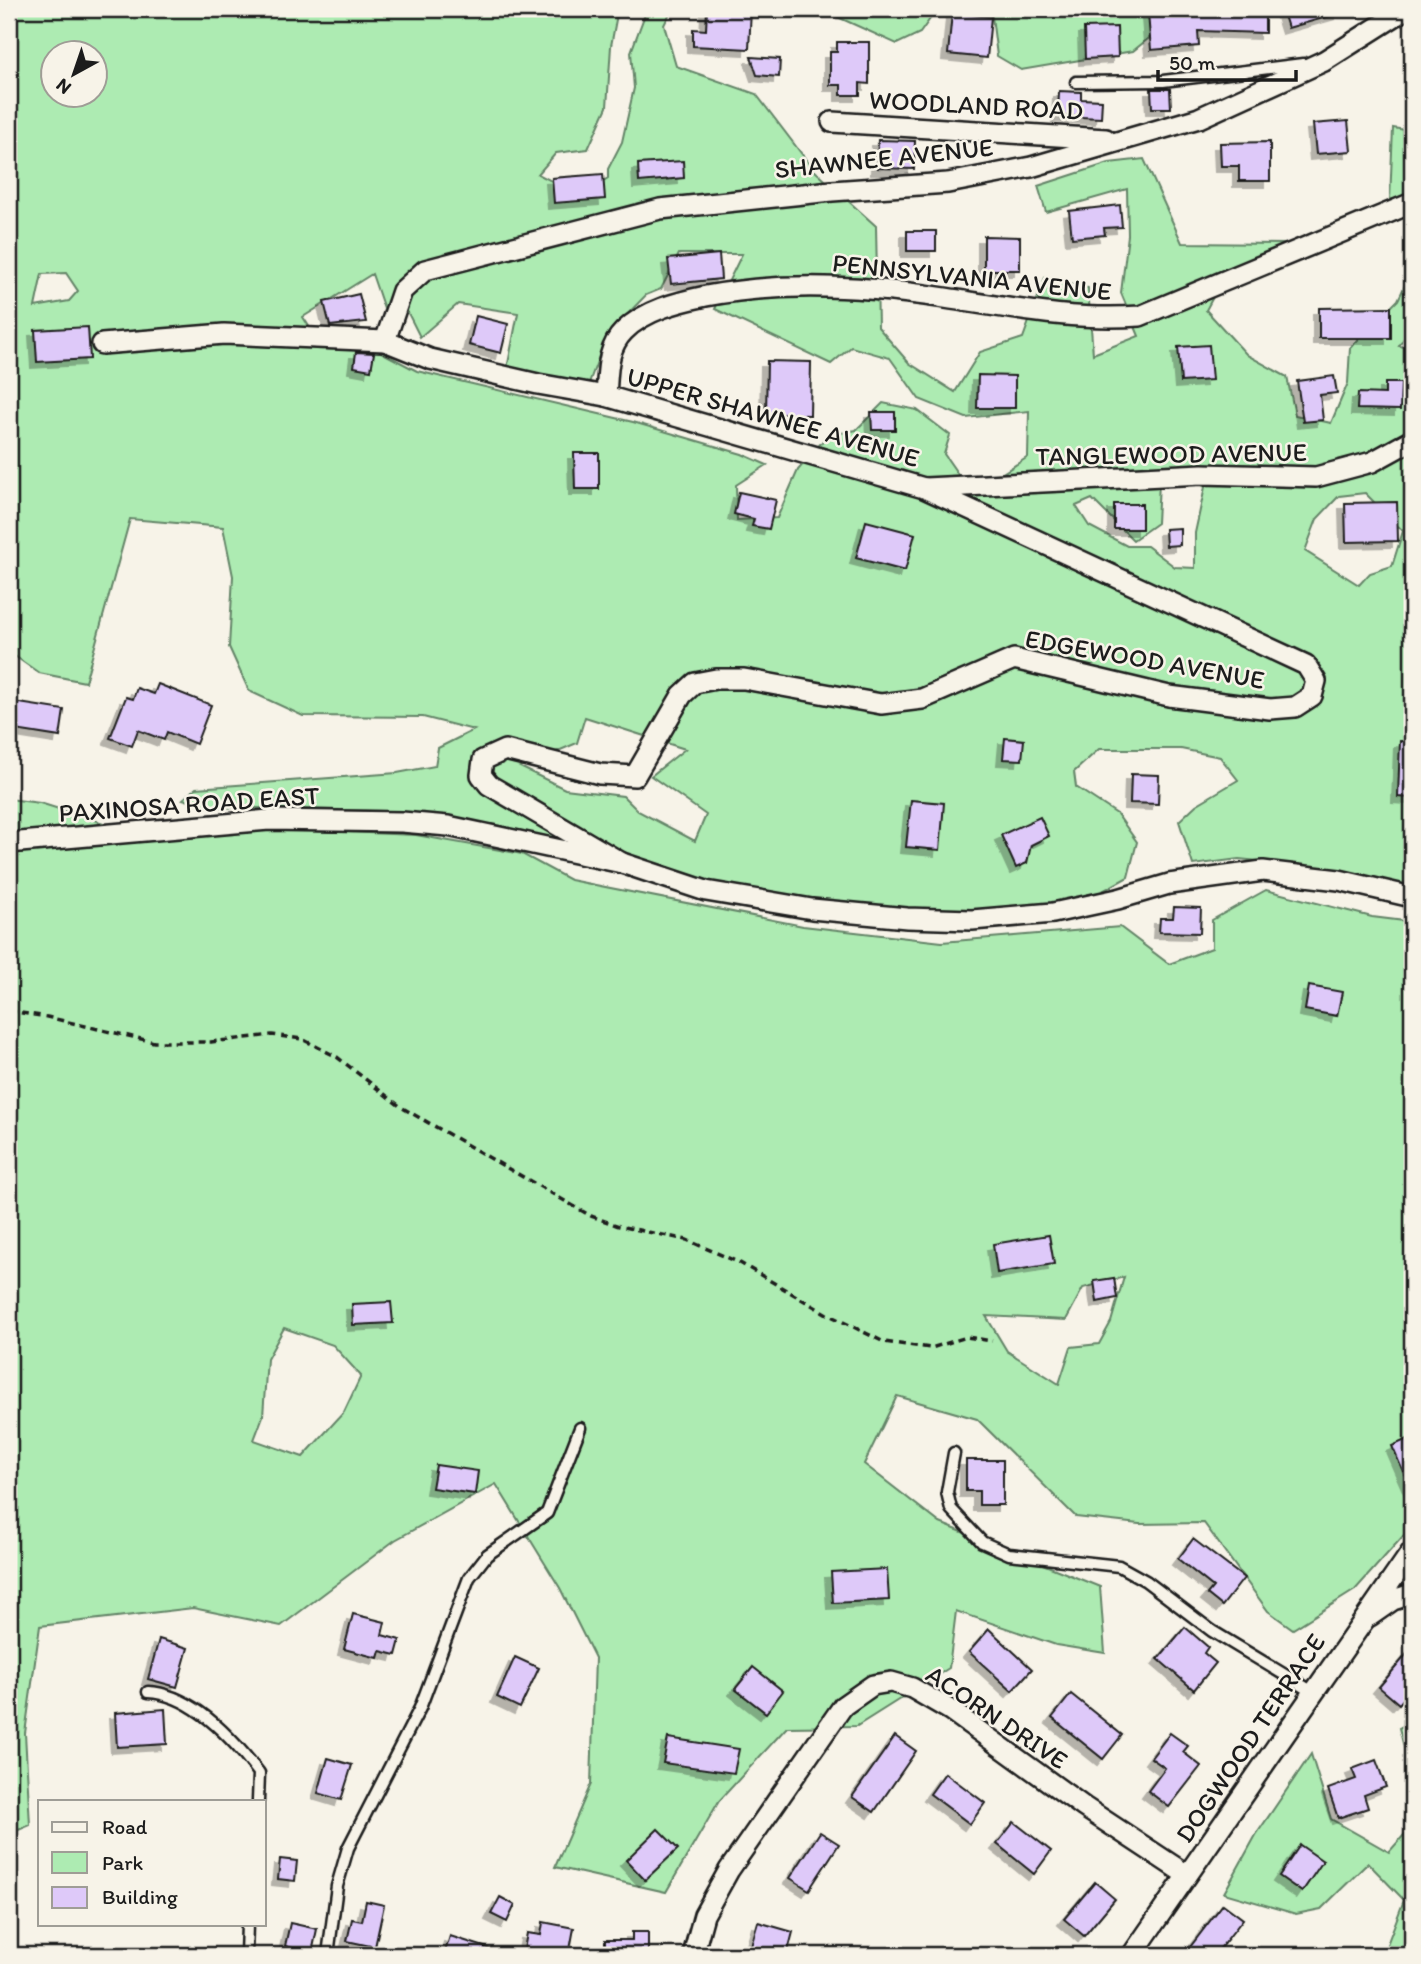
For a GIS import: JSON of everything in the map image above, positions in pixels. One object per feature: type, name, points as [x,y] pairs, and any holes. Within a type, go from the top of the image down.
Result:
[{"type":"street","name":"SHAWNEE AVENUE","points":[[385,341],[402,291],[425,270],[660,209],[832,191],[948,183],[1031,167],[1199,118],[1324,61],[1406,9]]},
{"type":"street","name":"WOODLAND ROAD","points":[[832,122],[1117,140]]},
{"type":"street","name":"PENNSYLVANIA AVENUE","points":[[606,396],[608,355],[623,331],[677,302],[785,286],[942,298],[1039,314],[1097,319],[1140,316],[1412,202]]},
{"type":"street","name":"UPPER SHAWNEE AVENUE","points":[[102,344],[224,334],[385,341],[430,359],[538,384],[606,396],[924,488],[1307,666]]},
{"type":"street","name":"TANGLEWOOD AVENUE","points":[[924,488],[1202,474],[1316,477],[1372,462],[1412,440]]},
{"type":"street","name":"EDGEWOOD AVENUE","points":[[648,758],[658,733],[682,695],[695,683],[716,679],[744,679],[881,704],[922,699],[1014,659],[1169,696],[1270,709],[1295,707],[1312,696],[1316,681],[1307,666]]},
{"type":"street","name":"PAXINOSA ROAD EAST","points":[[622,863],[489,785],[481,775],[483,760],[505,750],[600,774],[635,776],[648,758]]},
{"type":"street","name":"PAXINOSA ROAD EAST","points":[[9,843],[269,820],[402,822],[448,826],[622,863],[706,891],[812,909],[907,918],[972,920],[1053,913],[1118,899],[1169,884],[1263,871],[1339,880],[1412,897]]},
{"type":"street","name":"DOGWOOD TERRACE","points":[[1132,1955],[1360,1623],[1412,1552]]},
{"type":"street","points":[[1360,1623],[1393,1600],[1412,1594]]},
{"type":"street","name":"ACORN DRIVE","points":[[693,1955],[704,1914],[729,1870],[820,1735],[858,1692],[873,1685],[891,1682],[912,1688],[950,1710],[1084,1807],[1187,1875]]},
{"type":"lane","points":[[1076,82],[1163,81],[1324,61]]},
{"type":"lane","points":[[328,1955],[337,1886],[348,1849],[420,1708],[469,1578],[487,1555],[547,1513],[580,1428]]},
{"type":"lane","points":[[954,1453],[947,1492],[951,1508],[982,1542],[1009,1554],[1119,1566],[1146,1581],[1212,1632],[1313,1692]]},
{"type":"lane","points":[[148,1692],[164,1693],[192,1707],[244,1754],[259,1773],[258,1800]]},
{"type":"lane","points":[[246,1955],[247,1926]]},
{"type":"path","points":[[9,1011],[154,1042],[211,1042],[272,1035],[302,1039],[337,1057],[401,1107],[591,1216],[619,1226],[687,1240],[740,1263],[827,1314],[884,1342],[931,1348],[967,1337],[992,1341]]},
{"type":"green space","points":[[9,9],[618,9],[611,46],[607,107],[588,149],[556,153],[538,174],[573,190],[581,190],[608,178],[608,169],[622,142],[634,88],[631,52],[647,9],[672,9],[664,25],[676,66],[756,94],[814,170],[876,226],[878,327],[909,363],[955,392],[980,352],[1023,338],[1045,278],[1088,288],[1093,354],[1139,336],[1121,293],[1128,235],[1127,189],[1046,212],[1038,186],[1109,163],[1144,159],[1182,243],[1287,244],[1213,297],[1206,310],[1247,355],[1287,377],[1295,415],[1331,423],[1348,383],[1350,348],[1398,300],[1412,271],[1412,326],[1399,346],[1412,348],[1412,887],[1288,864],[1239,859],[1193,865],[1179,821],[1196,805],[1238,780],[1220,757],[1181,749],[1099,749],[1074,772],[1076,787],[1117,814],[1137,842],[1128,877],[1090,898],[1042,909],[981,912],[772,898],[629,859],[384,811],[208,807],[183,799],[196,788],[397,773],[435,766],[438,748],[474,730],[423,717],[303,716],[249,691],[229,647],[233,576],[223,527],[130,519],[85,682],[39,673],[9,652]],"holes":[[[679,254],[742,254],[715,309],[831,364],[851,347],[890,358],[919,399],[966,418],[1029,411],[1028,457],[971,493],[944,454],[950,435],[917,410],[883,403],[856,430],[827,436],[798,470],[777,518],[737,520],[736,485],[767,465],[742,454],[633,422],[417,371],[381,352],[321,345],[303,317],[372,274],[385,312],[406,309],[420,337],[458,304],[518,313],[507,369],[589,383],[607,335],[646,295],[661,289]],[[66,273],[78,291],[69,301],[35,307],[42,274]],[[1180,471],[1205,487],[1195,533],[1195,568],[1175,567],[1147,546],[1127,546],[1089,526],[1076,506],[1092,499],[1133,540],[1157,523],[1159,482]],[[1365,493],[1403,531],[1392,566],[1370,573],[1359,585],[1305,551],[1317,519],[1339,496]],[[585,717],[685,749],[651,776],[706,815],[695,841],[638,811],[623,796],[565,789],[520,767],[577,743]]]},
{"type":"green space","points":[[820,9],[937,9],[920,33],[897,44]]},
{"type":"green space","points":[[991,9],[1185,9],[1133,51],[1021,70],[997,56]]},
{"type":"green space","points":[[1393,128],[1412,131],[1412,195],[1390,200]]},
{"type":"green space","points":[[9,799],[40,803],[104,823],[118,841],[244,828],[416,835],[522,854],[570,880],[803,926],[942,942],[1120,927],[1169,964],[1212,948],[1212,920],[1266,890],[1372,917],[1412,922],[1412,1526],[1355,1590],[1293,1629],[1268,1611],[1204,1523],[1139,1524],[1076,1517],[977,1419],[897,1396],[864,1464],[940,1523],[1100,1587],[1105,1653],[1056,1645],[956,1611],[949,1668],[857,1726],[787,1727],[719,1801],[666,1892],[555,1867],[591,1784],[595,1658],[560,1588],[496,1484],[395,1540],[281,1626],[193,1608],[40,1626],[25,1733],[30,1825],[9,1834]],"holes":[[[1124,1277],[1111,1322],[1099,1344],[1071,1347],[1059,1384],[1007,1351],[986,1316],[1066,1320],[1083,1288]],[[284,1328],[333,1345],[361,1376],[344,1412],[303,1457],[254,1440],[263,1416],[267,1359]]]},
{"type":"green space","points":[[1412,1721],[1412,1777],[1399,1728]]},
{"type":"green space","points":[[1311,1754],[1331,1819],[1389,1852],[1412,1826],[1412,1955],[1383,1955],[1404,1900],[1368,1863],[1321,1909],[1296,1914],[1224,1893],[1256,1835]]},
{"type":"building","points":[[707,9],[751,9],[749,49],[693,46],[693,29],[706,30]]},
{"type":"building","points":[[1200,9],[1265,9],[1265,33],[1198,31],[1199,46],[1151,50],[1148,13]]},
{"type":"building","points":[[1282,9],[1341,9],[1341,13],[1288,28]]},
{"type":"building","points":[[952,13],[991,17],[987,58],[948,54]]},
{"type":"building","points":[[1117,27],[1118,57],[1085,59],[1084,28]]},
{"type":"building","points":[[837,42],[869,42],[869,84],[860,83],[860,95],[841,95],[841,85],[830,85],[830,52],[837,52]]},
{"type":"building","points":[[751,57],[780,59],[779,77],[757,75]]},
{"type":"building","points":[[1151,89],[1170,89],[1171,108],[1152,108]]},
{"type":"building","points":[[1059,91],[1081,92],[1081,99],[1102,100],[1101,118],[1058,116]]},
{"type":"building","points":[[1348,121],[1351,151],[1316,154],[1313,124]]},
{"type":"building","points":[[878,140],[915,141],[914,169],[877,168]]},
{"type":"building","points":[[1270,142],[1270,181],[1239,181],[1239,166],[1221,166],[1220,143]]},
{"type":"building","points":[[683,161],[684,178],[639,182],[638,164]]},
{"type":"building","points":[[603,174],[605,199],[554,203],[552,178]]},
{"type":"building","points":[[1120,205],[1122,227],[1104,228],[1105,235],[1072,238],[1069,211]]},
{"type":"building","points":[[907,231],[936,231],[936,251],[907,251]]},
{"type":"building","points":[[984,236],[1020,237],[1020,270],[984,270]]},
{"type":"building","points":[[719,254],[721,279],[671,284],[668,259]]},
{"type":"building","points":[[359,294],[366,322],[330,326],[324,302]]},
{"type":"building","points":[[1391,307],[1391,338],[1319,338],[1319,308]]},
{"type":"building","points":[[476,316],[508,324],[501,353],[469,345]]},
{"type":"building","points":[[88,327],[90,359],[37,362],[35,330]]},
{"type":"building","points":[[1209,345],[1212,380],[1181,382],[1178,347]]},
{"type":"building","points":[[356,352],[374,353],[371,370],[354,367]]},
{"type":"building","points":[[767,361],[811,362],[810,415],[766,414]]},
{"type":"building","points":[[978,375],[1015,376],[1015,408],[977,408]]},
{"type":"building","points":[[1334,376],[1337,393],[1320,395],[1323,420],[1303,422],[1297,381]]},
{"type":"building","points":[[1385,383],[1401,383],[1400,410],[1357,409],[1358,393],[1385,394]]},
{"type":"building","points":[[871,412],[895,412],[895,430],[872,430]]},
{"type":"building","points":[[574,453],[599,453],[599,489],[575,489]]},
{"type":"building","points":[[739,492],[776,500],[769,529],[752,526],[754,519],[734,514]]},
{"type":"building","points":[[1397,502],[1398,541],[1346,542],[1345,503]]},
{"type":"building","points":[[1114,504],[1142,504],[1142,529],[1114,529]]},
{"type":"building","points":[[866,521],[915,534],[905,571],[856,558]]},
{"type":"building","points":[[1180,528],[1180,545],[1166,546],[1165,529]]},
{"type":"building","points":[[158,684],[211,705],[196,744],[167,732],[164,740],[138,730],[132,746],[110,738],[126,697],[133,699],[137,688],[154,694]]},
{"type":"building","points":[[13,702],[64,710],[60,737],[9,729]]},
{"type":"building","points":[[1005,738],[1024,740],[1022,760],[1003,759]]},
{"type":"building","points":[[1400,741],[1412,742],[1412,798],[1398,797]]},
{"type":"building","points":[[1131,774],[1159,775],[1158,804],[1130,803]]},
{"type":"building","points":[[911,800],[944,803],[940,850],[906,847]]},
{"type":"building","points":[[1040,817],[1049,836],[1031,845],[1027,863],[1016,868],[1001,835]]},
{"type":"building","points":[[1174,907],[1201,908],[1200,933],[1159,932],[1160,918],[1173,918]]},
{"type":"building","points":[[1309,986],[1342,992],[1337,1016],[1305,1010]]},
{"type":"building","points":[[1049,1235],[1054,1264],[997,1273],[993,1244]]},
{"type":"building","points":[[1114,1278],[1117,1298],[1097,1302],[1094,1281]]},
{"type":"building","points":[[391,1302],[393,1323],[353,1325],[352,1304]]},
{"type":"building","points":[[1412,1437],[1412,1492],[1392,1446]]},
{"type":"building","points":[[966,1460],[1003,1460],[1003,1505],[979,1505],[979,1491],[966,1491]]},
{"type":"building","points":[[436,1465],[478,1471],[475,1494],[432,1488]]},
{"type":"building","points":[[1193,1539],[1244,1578],[1222,1606],[1207,1594],[1213,1587],[1178,1559]]},
{"type":"building","points":[[887,1569],[889,1600],[833,1603],[831,1572]]},
{"type":"building","points":[[353,1614],[385,1622],[382,1635],[400,1640],[396,1655],[380,1651],[378,1658],[344,1649]]},
{"type":"building","points":[[1185,1627],[1208,1647],[1204,1653],[1216,1663],[1194,1690],[1158,1659]]},
{"type":"building","points":[[989,1629],[1032,1669],[1012,1691],[969,1652]]},
{"type":"building","points":[[159,1639],[188,1648],[177,1687],[148,1679]]},
{"type":"building","points":[[1412,1648],[1412,1689],[1399,1704],[1379,1687]]},
{"type":"building","points":[[515,1657],[539,1668],[520,1708],[497,1697]]},
{"type":"building","points":[[753,1667],[783,1691],[766,1713],[735,1689]]},
{"type":"building","points":[[1071,1694],[1122,1735],[1103,1759],[1052,1718]]},
{"type":"building","points":[[165,1709],[167,1744],[117,1747],[115,1713]]},
{"type":"building","points":[[1170,1733],[1188,1746],[1183,1752],[1201,1766],[1169,1807],[1148,1791],[1165,1768],[1151,1758]]},
{"type":"building","points":[[895,1736],[916,1751],[874,1812],[852,1797]]},
{"type":"building","points":[[668,1738],[739,1749],[734,1773],[663,1763]]},
{"type":"building","points":[[328,1758],[352,1765],[341,1800],[318,1793]]},
{"type":"building","points":[[1376,1760],[1386,1787],[1364,1795],[1368,1808],[1338,1818],[1328,1789],[1356,1779],[1352,1769]]},
{"type":"building","points":[[945,1773],[985,1803],[970,1824],[930,1794]]},
{"type":"building","points":[[1014,1822],[1051,1851],[1034,1874],[997,1844]]},
{"type":"building","points":[[658,1829],[678,1849],[645,1880],[626,1860]]},
{"type":"building","points":[[820,1832],[839,1844],[809,1890],[790,1878]]},
{"type":"building","points":[[1300,1845],[1323,1861],[1302,1892],[1279,1876]]},
{"type":"building","points":[[280,1859],[297,1861],[295,1881],[278,1879]]},
{"type":"building","points":[[1095,1882],[1115,1899],[1084,1936],[1064,1919]]},
{"type":"building","points":[[500,1897],[515,1905],[507,1922],[491,1914]]},
{"type":"building","points":[[366,1901],[384,1905],[375,1947],[347,1941],[352,1919],[362,1921]]},
{"type":"building","points":[[1223,1904],[1243,1919],[1215,1955],[1184,1955]]},
{"type":"building","points":[[543,1922],[574,1928],[569,1955],[523,1955],[527,1933],[541,1935]]},
{"type":"building","points":[[758,1922],[793,1932],[787,1955],[749,1953]]},
{"type":"building","points":[[290,1923],[317,1929],[312,1953],[285,1946]]},
{"type":"building","points":[[632,1932],[648,1932],[648,1955],[605,1955],[605,1940],[632,1940]]},
{"type":"building","points":[[450,1936],[500,1952],[500,1955],[444,1955]]}]
